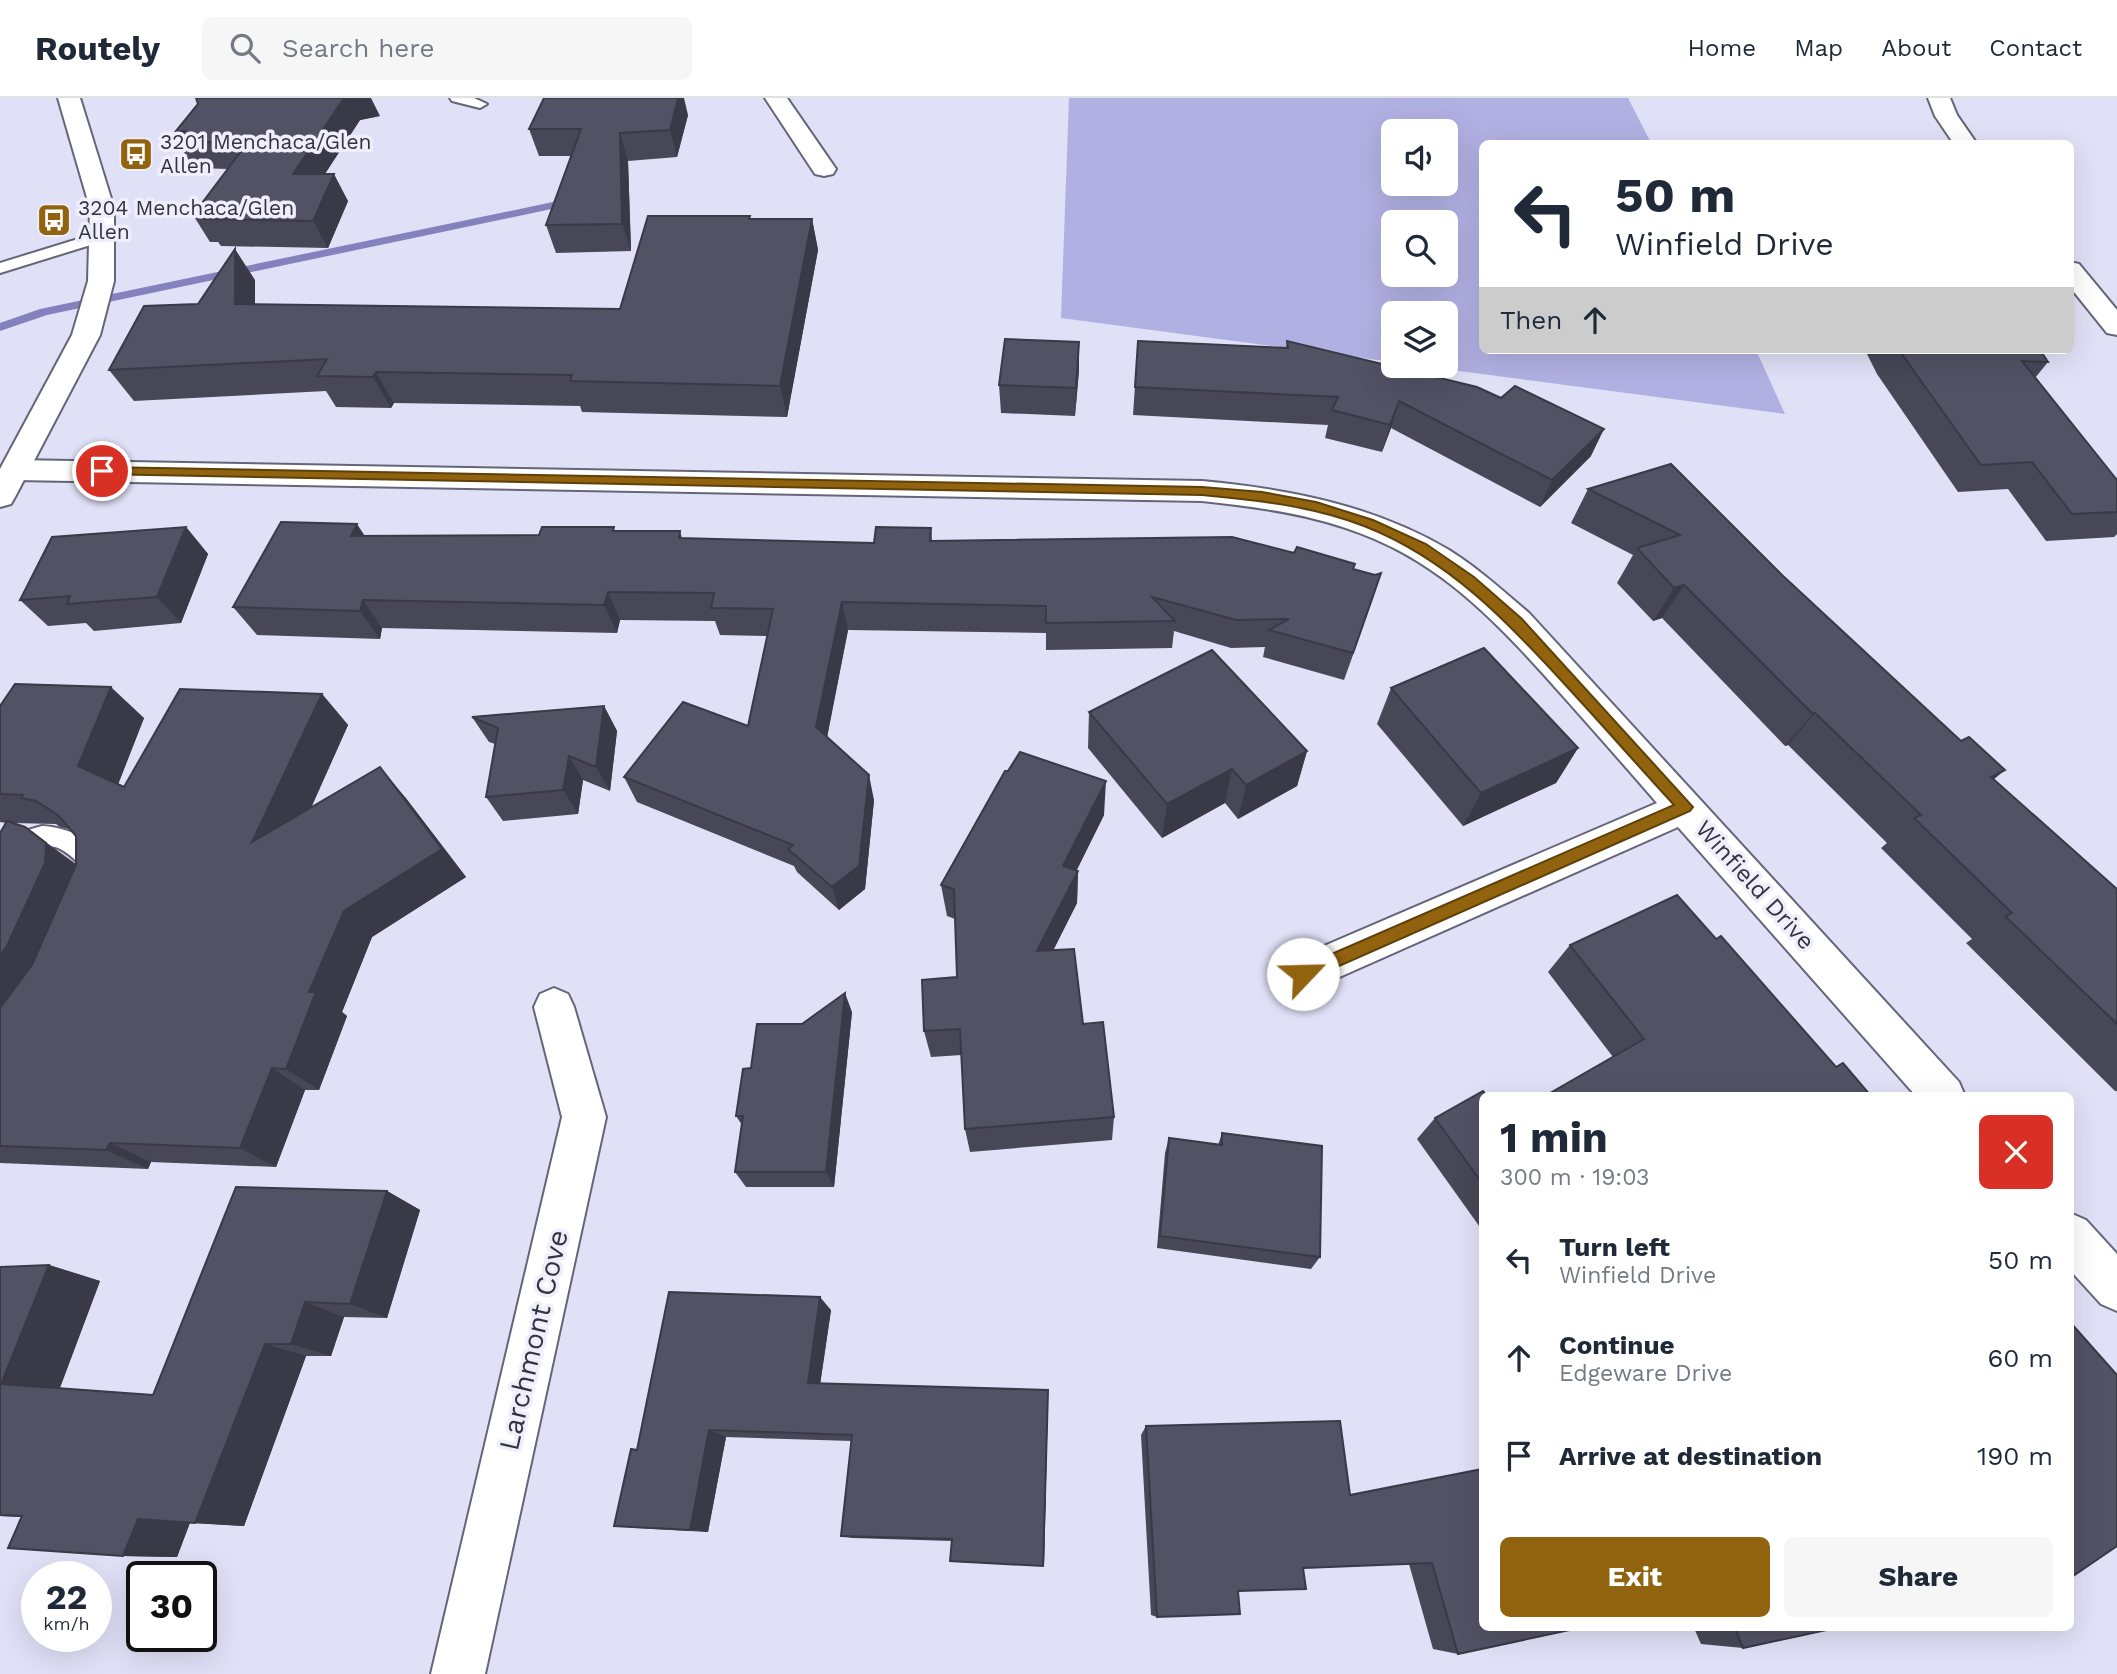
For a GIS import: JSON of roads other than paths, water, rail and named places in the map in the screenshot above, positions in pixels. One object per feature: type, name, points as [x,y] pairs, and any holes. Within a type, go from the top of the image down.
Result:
[{"type":"street","points":[[0,497],[86,335],[101,281],[104,236],[102,208],[69,98]]},
{"type":"street","points":[[776,98],[824,169]]},
{"type":"street","points":[[1939,98],[1947,117],[1963,140]]},
{"type":"street","points":[[2074,275],[2117,327]]},
{"type":"street","name":"Winfield Drive","points":[[16,470],[1202,491],[1262,496],[1316,507],[1368,523],[1421,548],[1469,580],[1517,622],[1940,1092]]},
{"type":"street","points":[[1303,974],[1685,807]]},
{"type":"street","name":"Larchmont Cove","points":[[458,1674],[584,1117],[554,1007]]},
{"type":"street","points":[[2074,1240],[2117,1288]]},
{"type":"lane","points":[[457,98],[480,104]]},
{"type":"lane","points":[[0,268],[104,236]]},
{"type":"lane","points":[[0,848],[21,839],[57,836],[79,846],[99,866],[99,891]]},
{"type":"waterway","points":[[0,327],[44,312],[557,205],[567,191]]},
{"type":"place","name":"3201 Menchaca/Glen Allen","points":[[136,154]]},
{"type":"place","name":"3204 Menchaca/Glen Allen","points":[[54,220]]}]
